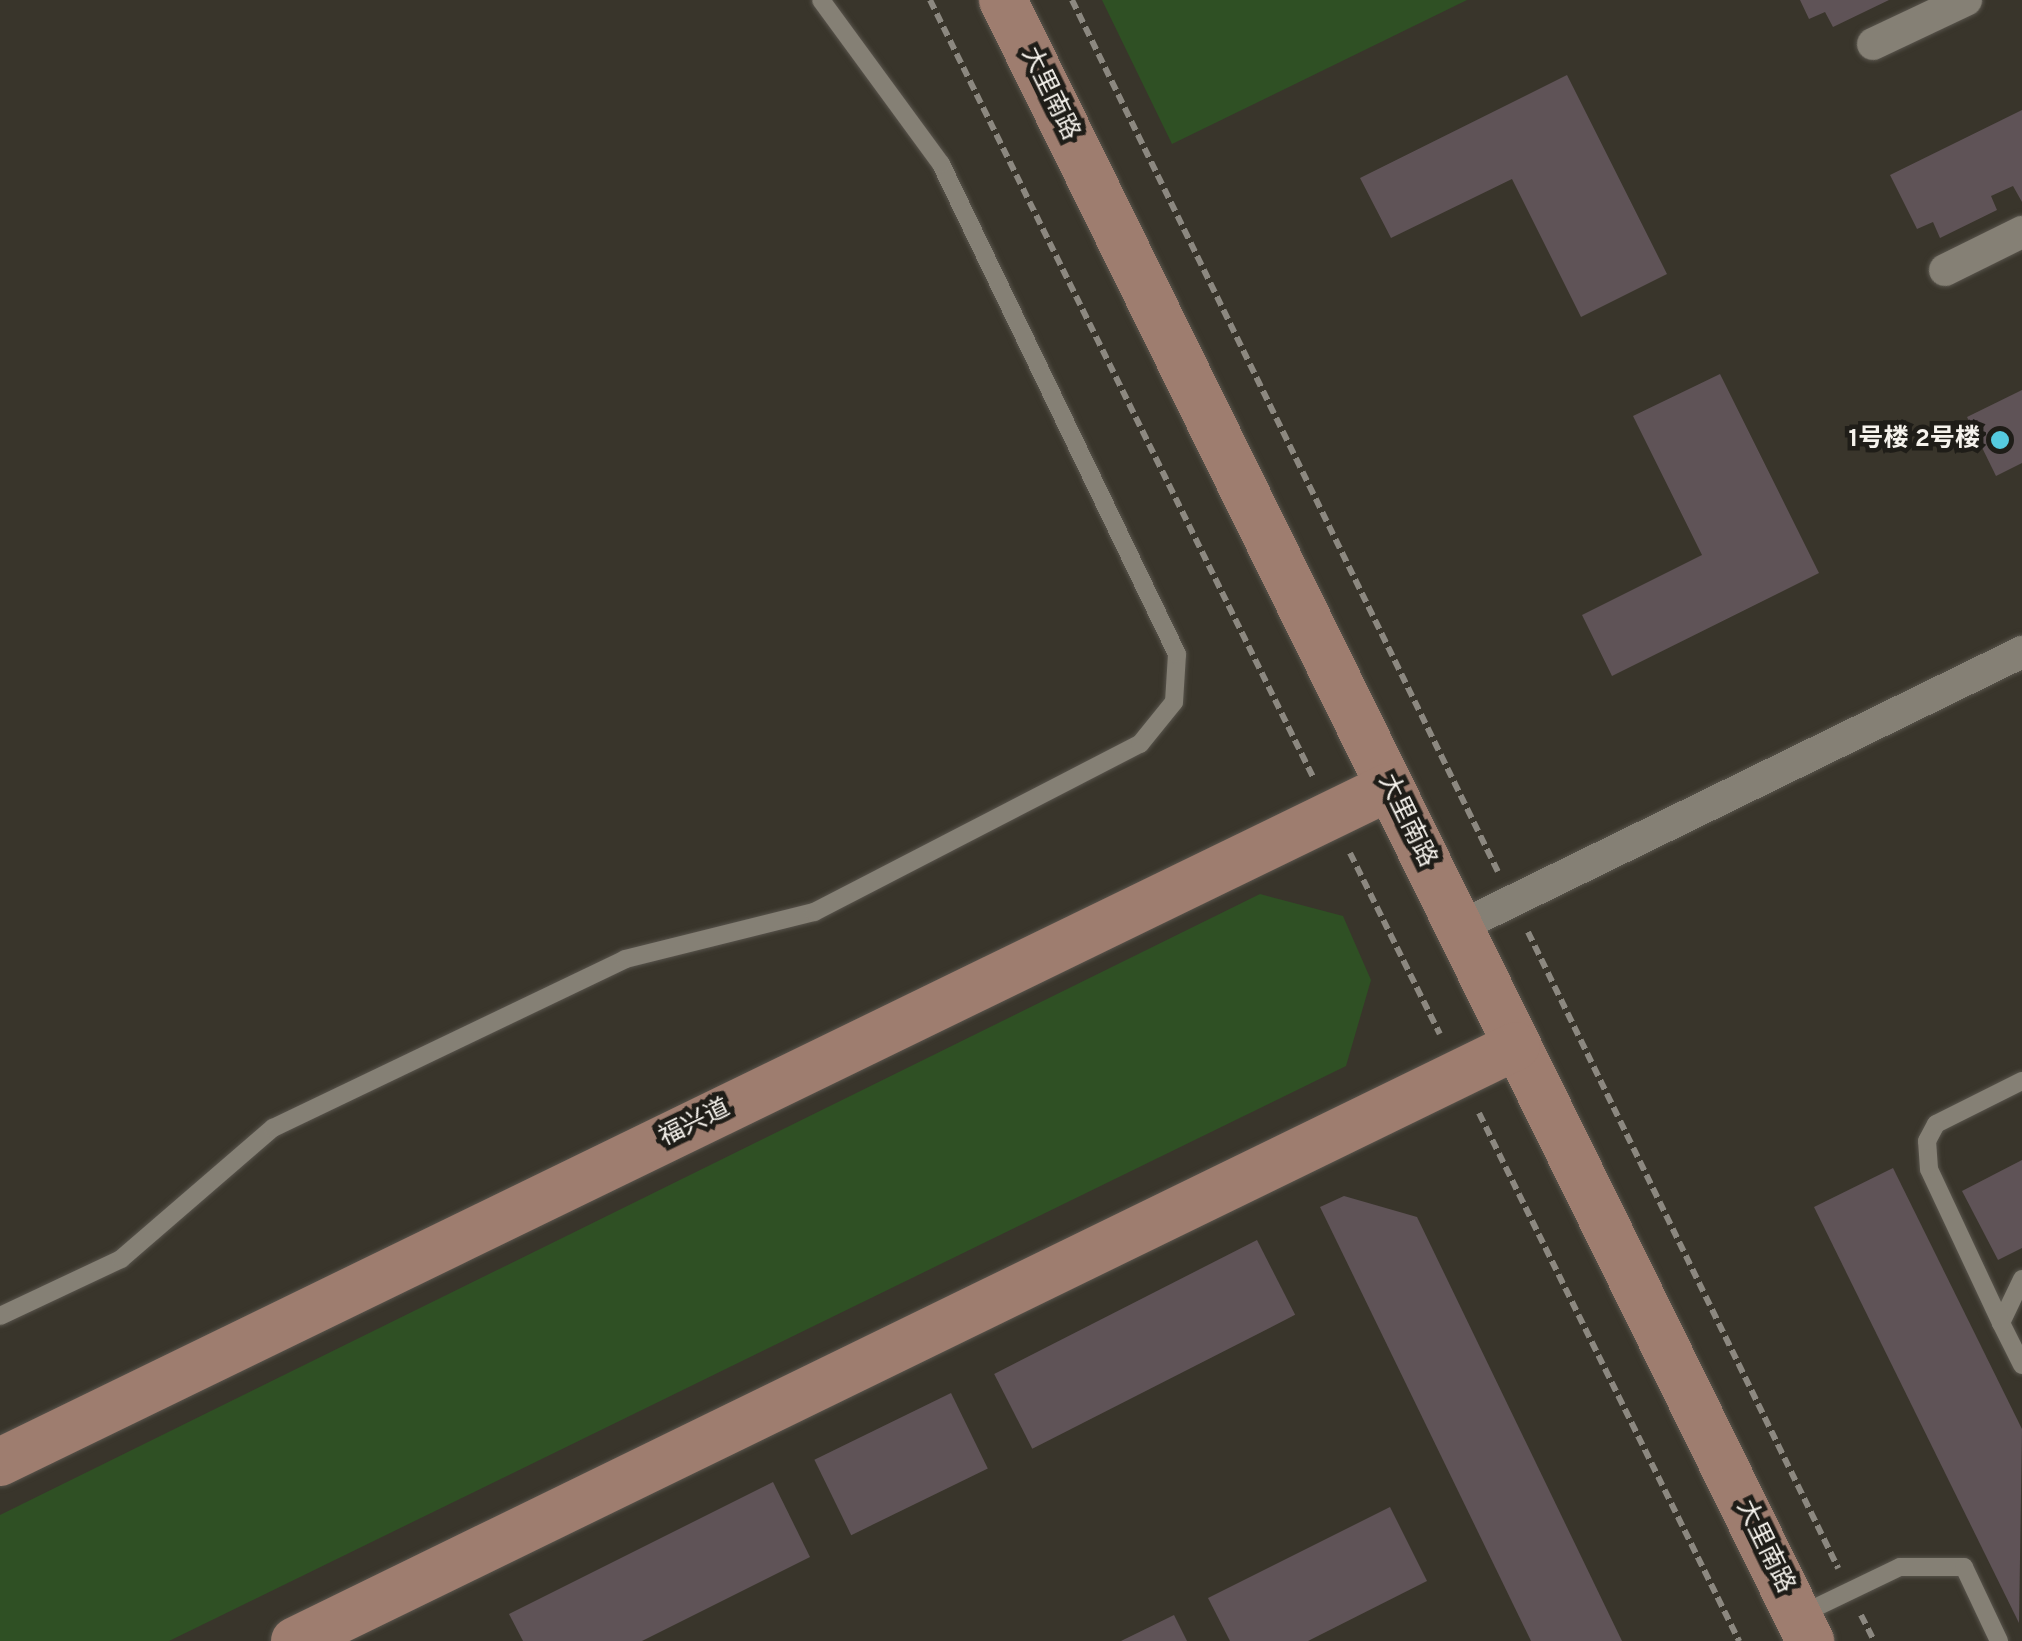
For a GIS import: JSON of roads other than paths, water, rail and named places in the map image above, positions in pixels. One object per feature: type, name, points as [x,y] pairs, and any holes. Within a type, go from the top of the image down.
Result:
[{"type":"street","name":"大里南路","points":[[1003,0],[1804,1628]]},
{"type":"street","points":[[1873,44],[1966,0]]},
{"type":"street","points":[[1945,270],[2022,232]]},
{"type":"street","points":[[1459,927],[2022,652]]},
{"type":"street","name":"福兴道","points":[[0,1462],[1390,787]]},
{"type":"street","points":[[295,1641],[1516,1046]]},
{"type":"lane","points":[[0,1316],[121,1260],[273,1128],[624,958],[814,912],[1140,744],[1174,702],[1177,654],[941,164],[821,0]]},
{"type":"lane","points":[[2022,1082],[1936,1124],[1928,1141],[1929,1169],[2022,1366]]},
{"type":"lane","points":[[2001,1323],[2022,1279]]},
{"type":"lane","points":[[1804,1628],[1850,1592],[1900,1568],[1964,1567],[1999,1641]]},
{"type":"place","name":"1号楼 2号楼","points":[[2000,440]]}]
